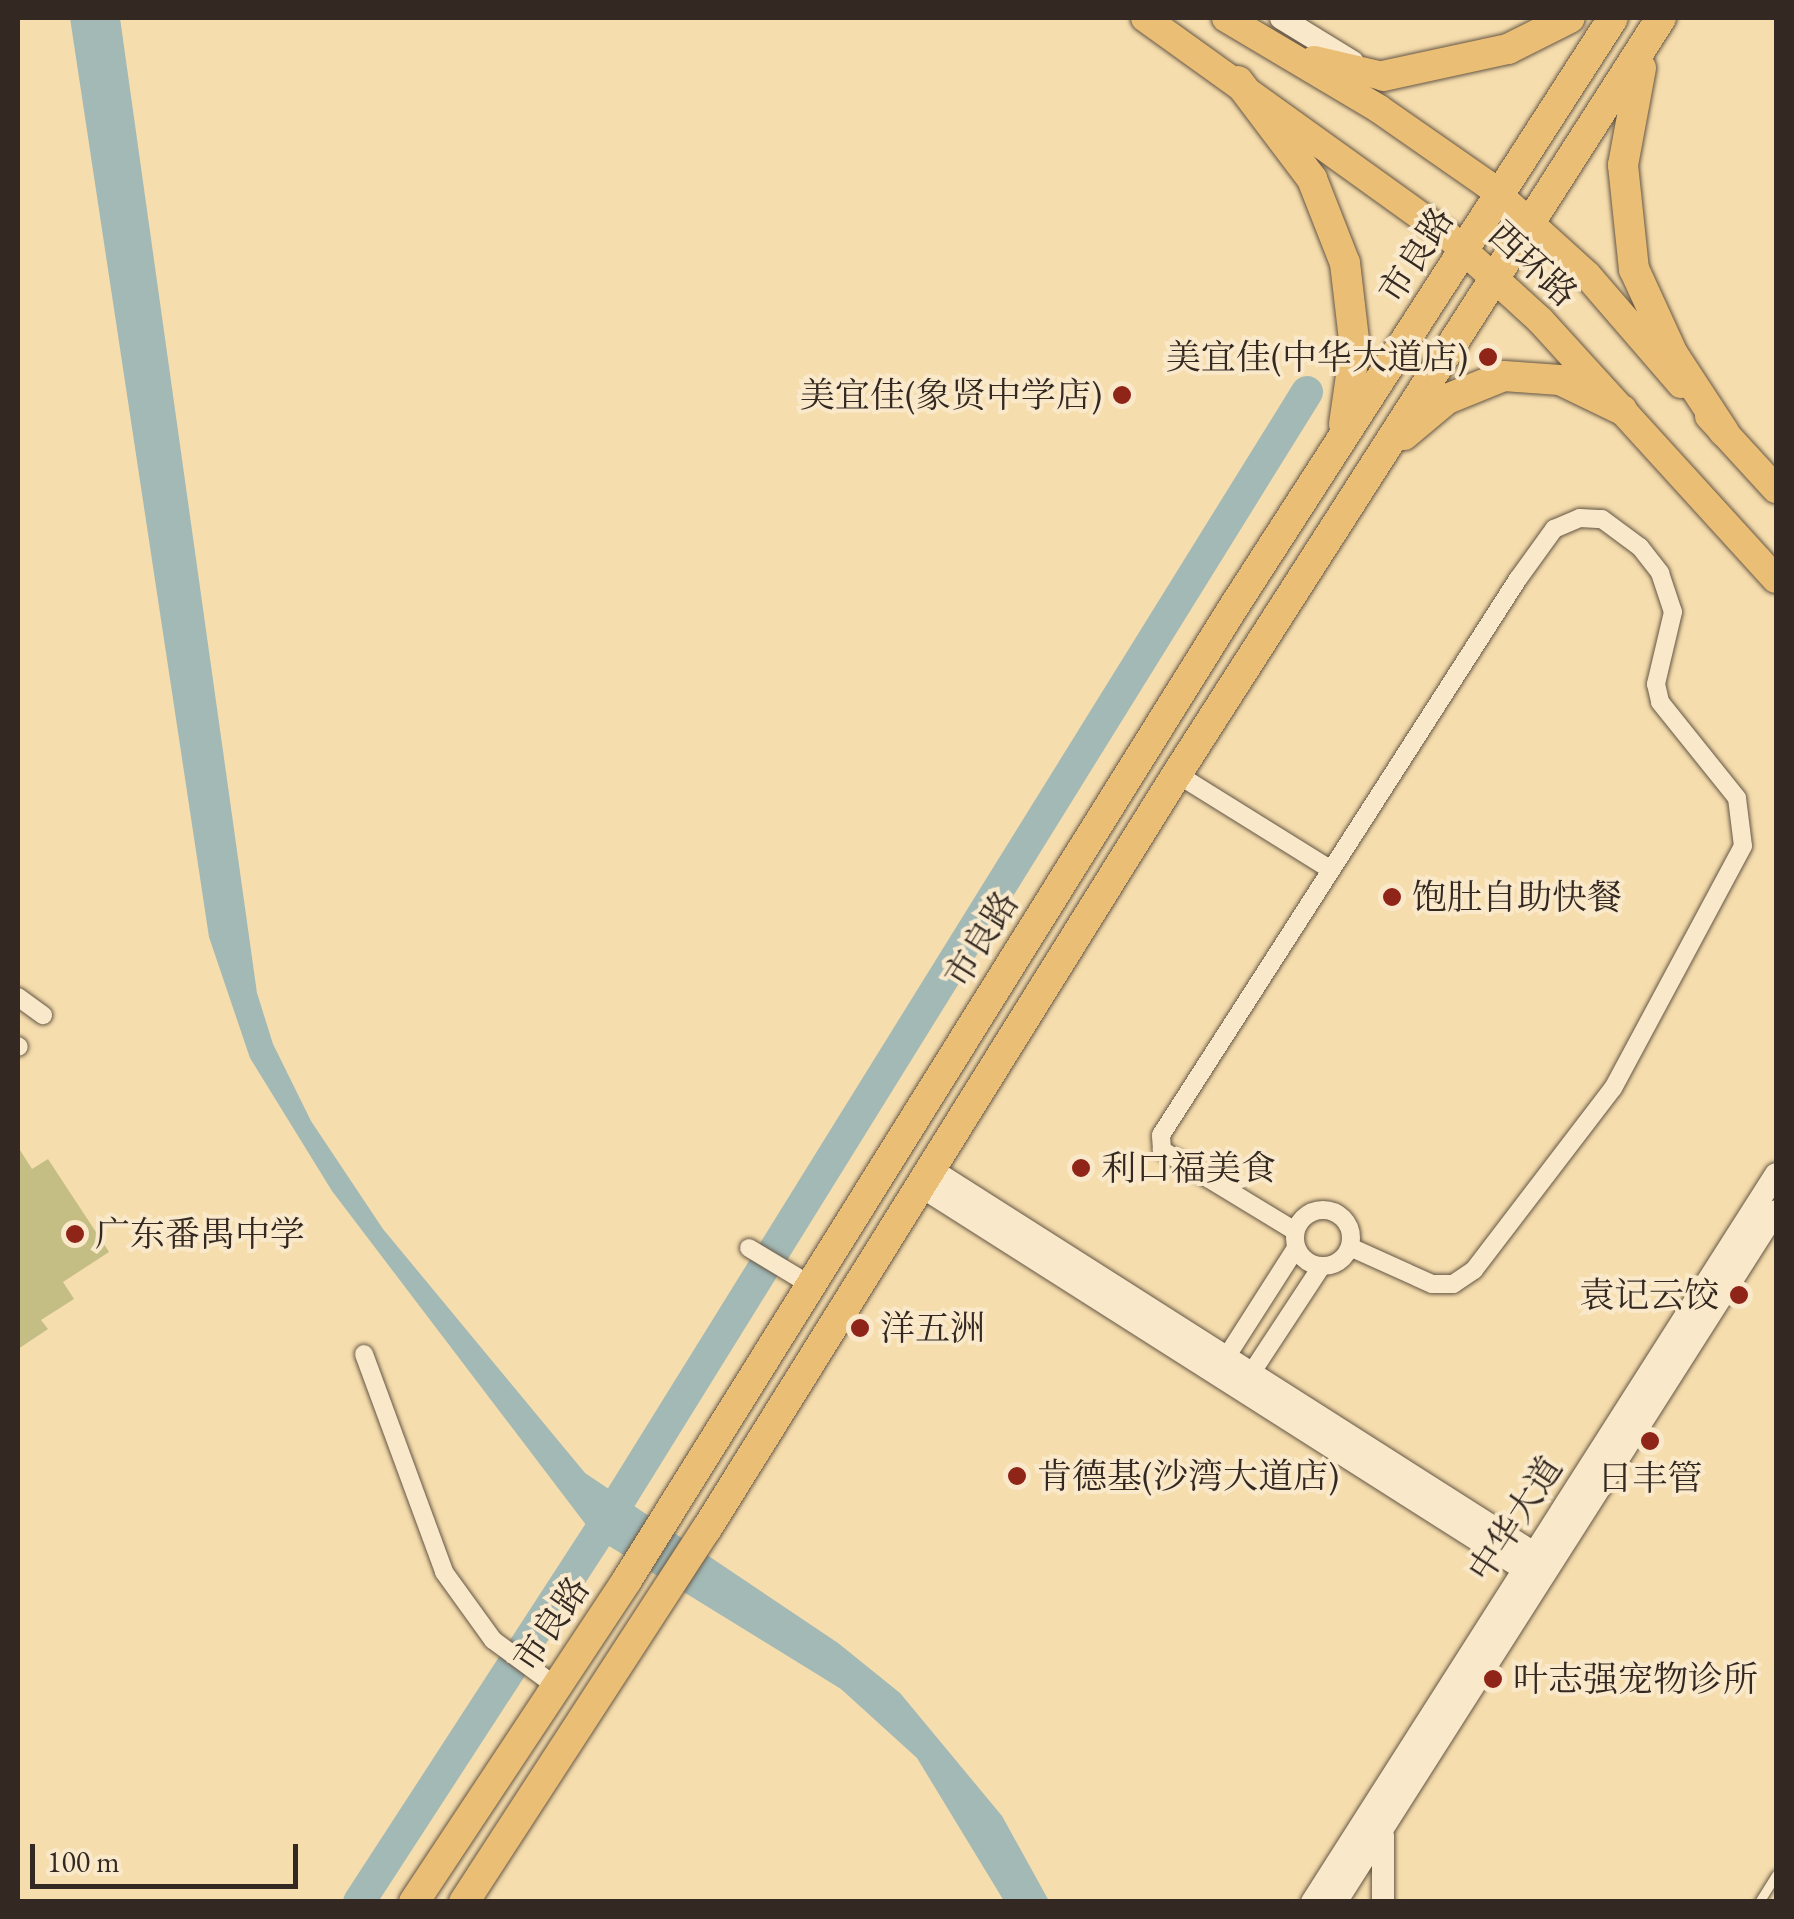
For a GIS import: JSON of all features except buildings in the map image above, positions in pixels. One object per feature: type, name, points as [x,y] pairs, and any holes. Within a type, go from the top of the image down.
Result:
[{"type":"highway","points":[[1383,76],[1508,49],[1570,18]]},
{"type":"highway","name":"市良路","points":[[414,1902],[547,1679],[627,1580],[802,1280],[1614,18]]},
{"type":"highway","points":[[464,1902],[706,1530],[1177,774],[1660,18]]},
{"type":"highway","points":[[1660,18],[1626,124],[1627,235],[1646,301],[1724,432]]},
{"type":"highway","points":[[1238,81],[1312,180],[1348,275],[1352,385],[1328,461],[1357,491]]},
{"type":"highway","points":[[1379,456],[1447,399],[1504,376],[1560,380],[1622,410]]},
{"type":"main road","name":"西环路","points":[[1146,18],[1238,81],[1464,250],[1622,410],[1776,579]]},
{"type":"main road","name":"西环路","points":[[1226,18],[1378,109],[1499,196],[1586,274],[1776,489]]},
{"type":"main road","points":[[1283,52],[1383,76]]},
{"type":"street","points":[[1281,18],[1383,76]]},
{"type":"street","points":[[1321,1266],[1296,1239],[1158,1144],[1554,529],[1580,518],[1602,519],[1625,533],[1660,573],[1673,612],[1656,684],[1660,702],[1737,798],[1743,846],[1613,1088],[1474,1270],[1453,1284],[1432,1284],[1350,1247]]},
{"type":"street","points":[[1177,774],[1331,870]]},
{"type":"street","points":[[18,997],[42,1015]]},
{"type":"street","name":"中华大道","points":[[1336,1902],[1776,1174]]},
{"type":"street","points":[[924,1176],[1252,1372],[1538,1567]]},
{"type":"street","points":[[924,1176],[1538,1567]]},
{"type":"street","points":[[1226,1356],[1315,1210],[1334,1212],[1348,1225],[1350,1247],[1337,1263],[1321,1266],[1252,1372]]},
{"type":"street","name":"中华大道","points":[[1312,1902],[1776,1211]]},
{"type":"street","points":[[749,1248],[802,1280]]},
{"type":"street","points":[[364,1354],[444,1572],[493,1640],[547,1679]]},
{"type":"street","points":[[1383,1902],[1384,1826]]},
{"type":"lane","points":[[1760,1902],[1776,1875]]},
{"type":"shaded area","points":[[18,1147],[32,1169],[48,1159],[109,1252],[63,1282],[74,1299],[41,1320],[48,1329],[18,1349]]},
{"type":"water","points":[[70,18],[120,18],[257,993],[273,1044],[311,1121],[383,1229],[585,1473],[838,1643],[900,1693],[1002,1816],[1049,1901],[1004,1901],[917,1758],[841,1689],[596,1538],[332,1191],[250,1058],[209,937]]},
{"type":"waterway","points":[[359,1902],[609,1517],[1307,392]]},
{"type":"place","name":"美宜佳(中华大道店)","points":[[1488,357]]},
{"type":"place","name":"美宜佳(象贤中学店)","points":[[1122,395]]},
{"type":"place","name":"饱肚自助快餐","points":[[1392,897]]},
{"type":"place","name":"利口福美食","points":[[1081,1168]]},
{"type":"place","name":"广东番禺中学","points":[[75,1234]]},
{"type":"place","name":"袁记云饺","points":[[1739,1295]]},
{"type":"place","name":"洋五洲","points":[[860,1328]]},
{"type":"place","name":"日丰管","points":[[1650,1441]]},
{"type":"place","name":"肯德基(沙湾大道店)","points":[[1017,1476]]},
{"type":"place","name":"叶志强宠物诊所","points":[[1493,1679]]}]
